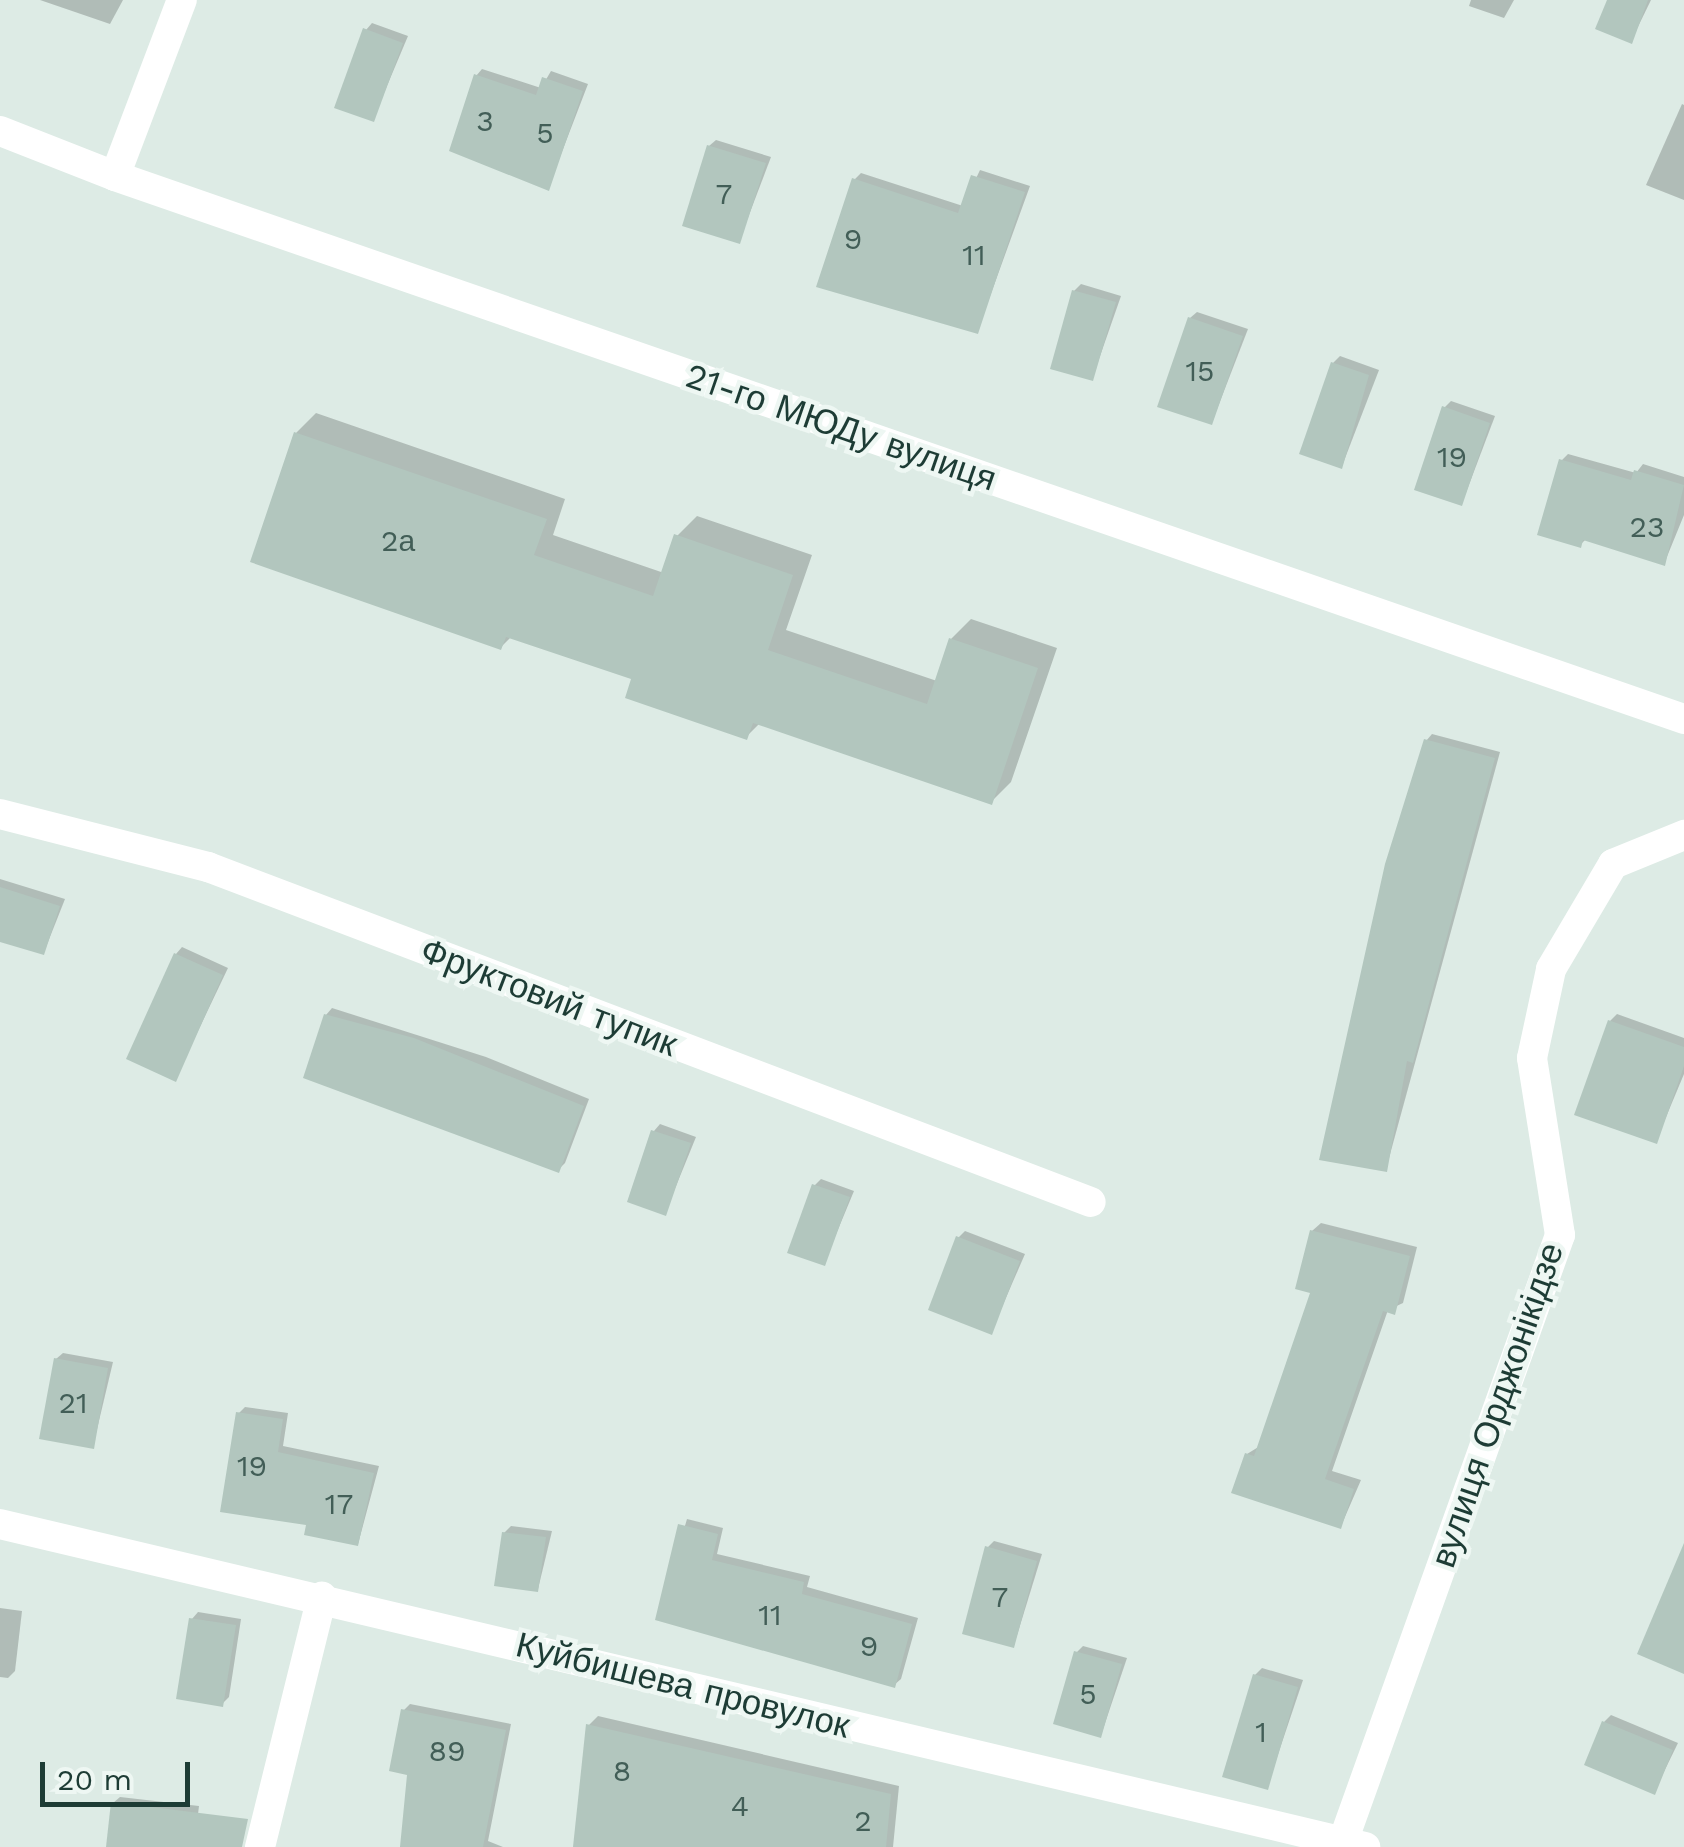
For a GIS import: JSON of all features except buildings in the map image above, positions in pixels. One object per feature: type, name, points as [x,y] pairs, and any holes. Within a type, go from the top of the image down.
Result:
[{"type":"street","points":[[115,176],[182,0]]},
{"type":"street","name":"21-го МЮДу вулиця","points":[[0,131],[115,176],[1684,719]]},
{"type":"street","name":"Фруктовий тупик","points":[[0,814],[208,867],[1091,1202]]},
{"type":"street","name":"вулиця Орджонікідзе","points":[[1349,1846],[1560,1235],[1532,1058],[1551,969],[1613,864],[1684,835]]},
{"type":"street","name":"Куйбишева провулок","points":[[0,1524],[322,1597],[1349,1846]]},
{"type":"street","points":[[260,1847],[322,1597]]}]
